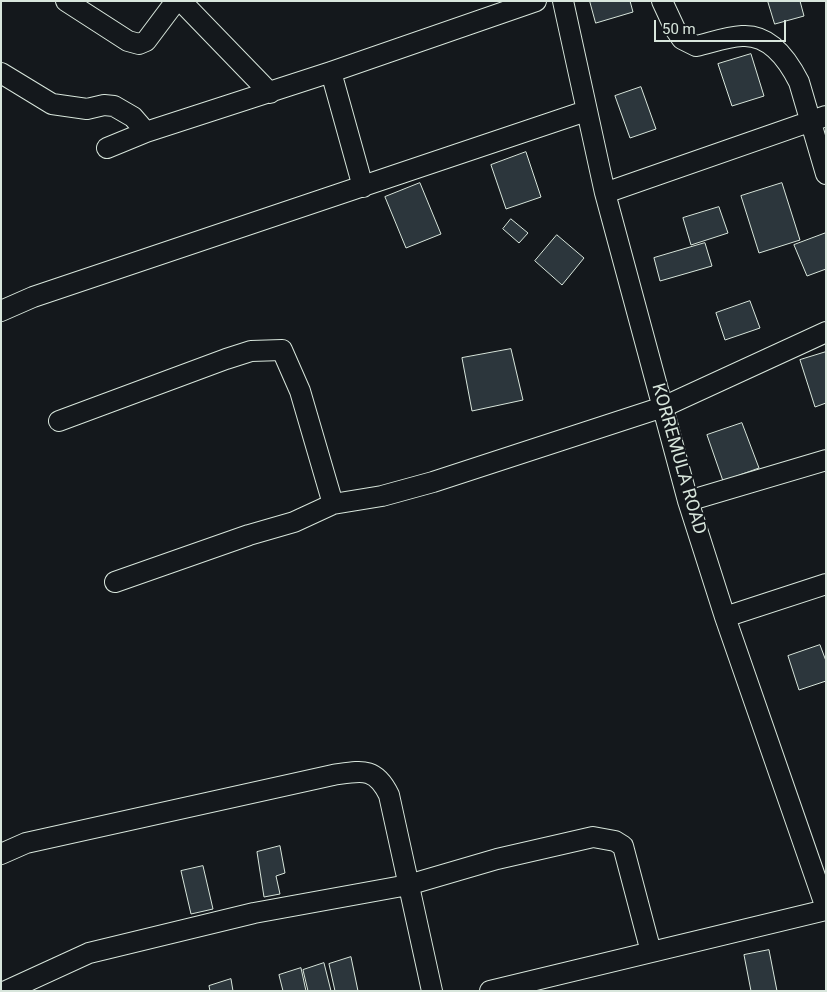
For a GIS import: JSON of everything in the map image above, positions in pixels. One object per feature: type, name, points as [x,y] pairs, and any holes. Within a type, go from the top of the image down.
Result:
[{"type":"street","points":[[66,1],[128,41],[139,44],[146,41],[176,1]]},
{"type":"street","points":[[181,1],[270,93]]},
{"type":"street","points":[[107,148],[146,132],[270,93],[536,1]]},
{"type":"street","name":"KORREMULA ROAD","points":[[563,1],[605,193],[688,501],[725,616],[826,909]]},
{"type":"street","points":[[662,1],[682,39],[696,46],[742,36],[757,38],[781,52],[792,68],[818,118],[826,174]]},
{"type":"street","points":[[331,72],[362,186]]},
{"type":"street","points":[[1,73],[52,104],[87,109],[104,105],[114,106],[133,116],[146,132]]},
{"type":"street","points":[[1,310],[33,297],[586,111]]},
{"type":"street","points":[[605,193],[818,118]]},
{"type":"street","points":[[115,582],[249,535],[294,522],[333,504],[382,496],[433,482],[663,407],[826,332]]},
{"type":"street","points":[[59,421],[226,358],[251,351],[282,350],[300,391],[333,504]]},
{"type":"street","points":[[688,501],[826,460]]},
{"type":"street","points":[[725,616],[826,584]]},
{"type":"street","points":[[1,854],[26,843],[333,776],[367,772],[382,781],[389,795],[432,991]]},
{"type":"street","points":[[6,991],[90,953],[254,913],[408,884],[497,859],[593,837],[614,840],[623,846],[651,952]]},
{"type":"street","points":[[490,991],[826,909]]},
{"type":"building","points":[[590,1],[630,1],[633,12],[596,23]]},
{"type":"building","points":[[768,1],[800,1],[804,16],[775,24]]},
{"type":"building","points":[[751,54],[764,96],[732,106],[718,64]]},
{"type":"building","points":[[641,87],[656,129],[630,138],[615,96]]},
{"type":"building","points":[[526,152],[541,197],[506,209],[491,165]]},
{"type":"building","points":[[420,183],[441,234],[406,248],[385,197]]},
{"type":"building","points":[[782,183],[800,240],[759,253],[741,196]]},
{"type":"building","points":[[719,207],[728,233],[691,245],[683,218]]},
{"type":"building","points":[[511,219],[528,233],[519,243],[503,229]]},
{"type":"building","points":[[826,233],[826,269],[807,276],[794,245]]},
{"type":"building","points":[[557,235],[584,258],[562,285],[535,261]]},
{"type":"building","points":[[705,243],[712,266],[660,281],[654,258]]},
{"type":"building","points":[[750,301],[760,328],[725,340],[716,313]]},
{"type":"building","points":[[511,349],[523,400],[472,411],[462,358]]},
{"type":"building","points":[[826,352],[826,403],[815,407],[800,360]]},
{"type":"building","points":[[742,423],[759,468],[723,481],[707,435]]},
{"type":"building","points":[[820,645],[826,661],[826,681],[799,690],[788,656]]},
{"type":"building","points":[[280,846],[285,873],[276,876],[280,894],[264,897],[257,852]]},
{"type":"building","points":[[203,866],[213,909],[191,914],[181,871]]},
{"type":"building","points":[[769,950],[777,991],[751,991],[744,955]]},
{"type":"building","points":[[351,957],[358,991],[335,991],[329,964]]},
{"type":"building","points":[[324,963],[331,991],[308,991],[303,970]]},
{"type":"building","points":[[301,968],[306,991],[283,991],[279,975]]},
{"type":"building","points":[[231,979],[233,991],[210,991],[209,986]]}]
